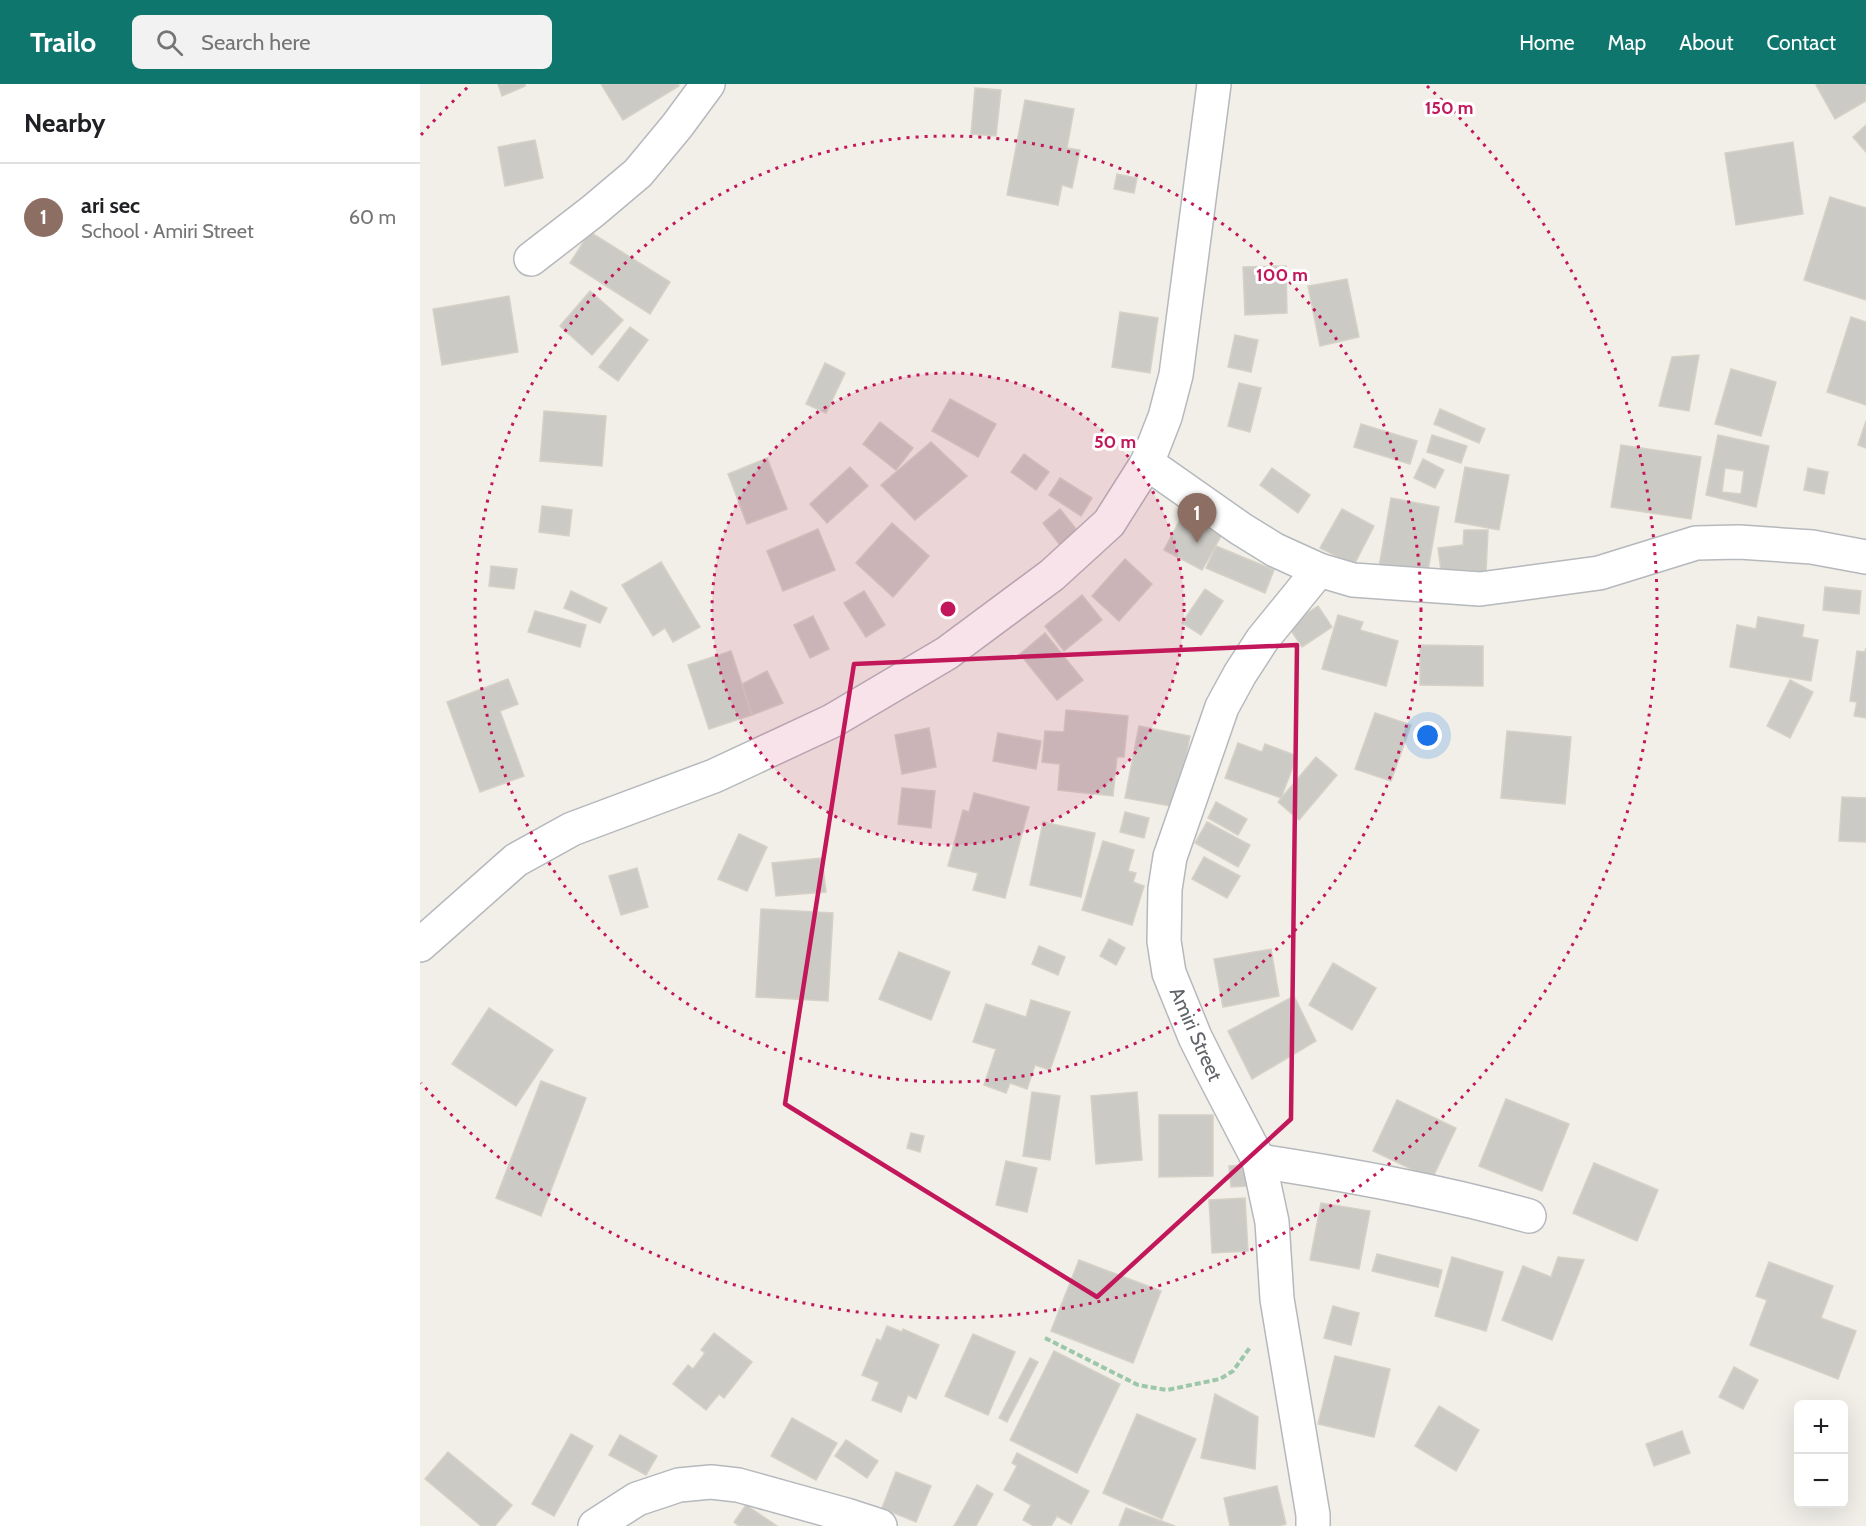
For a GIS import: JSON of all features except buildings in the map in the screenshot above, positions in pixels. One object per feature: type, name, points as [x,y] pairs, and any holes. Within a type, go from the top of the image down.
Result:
[{"type":"street","points":[[531,259],[593,212],[638,173],[708,84]]},
{"type":"street","points":[[420,945],[516,860],[562,834],[714,776],[832,721],[947,653],[1052,575],[1109,523],[1147,463],[1166,417],[1176,375],[1214,84]]},
{"type":"street","points":[[1147,463],[1275,550],[1319,570],[1353,580],[1480,589],[1599,573],[1696,543],[1739,542],[1812,548],[1866,557]]},
{"type":"street","name":"Amiri Street","points":[[1313,1526],[1276,1299],[1272,1222],[1259,1161],[1212,1071],[1169,973],[1164,940],[1165,889],[1170,856],[1222,707],[1262,640],[1319,570]]},
{"type":"street","points":[[1259,1161],[1371,1179],[1476,1201],[1529,1216]]},
{"type":"street","points":[[595,1526],[637,1498],[679,1485],[711,1482],[738,1485],[880,1526]]},
{"type":"path","points":[[1046,1338],[1138,1385],[1167,1390],[1220,1379],[1233,1371],[1249,1350],[1276,1299]]},
{"type":"highlighted area","points":[[1297,645],[1291,1119],[1097,1297],[785,1104],[854,664]]},
{"type":"place","name":"ari sec","points":[[1197,543]]}]
